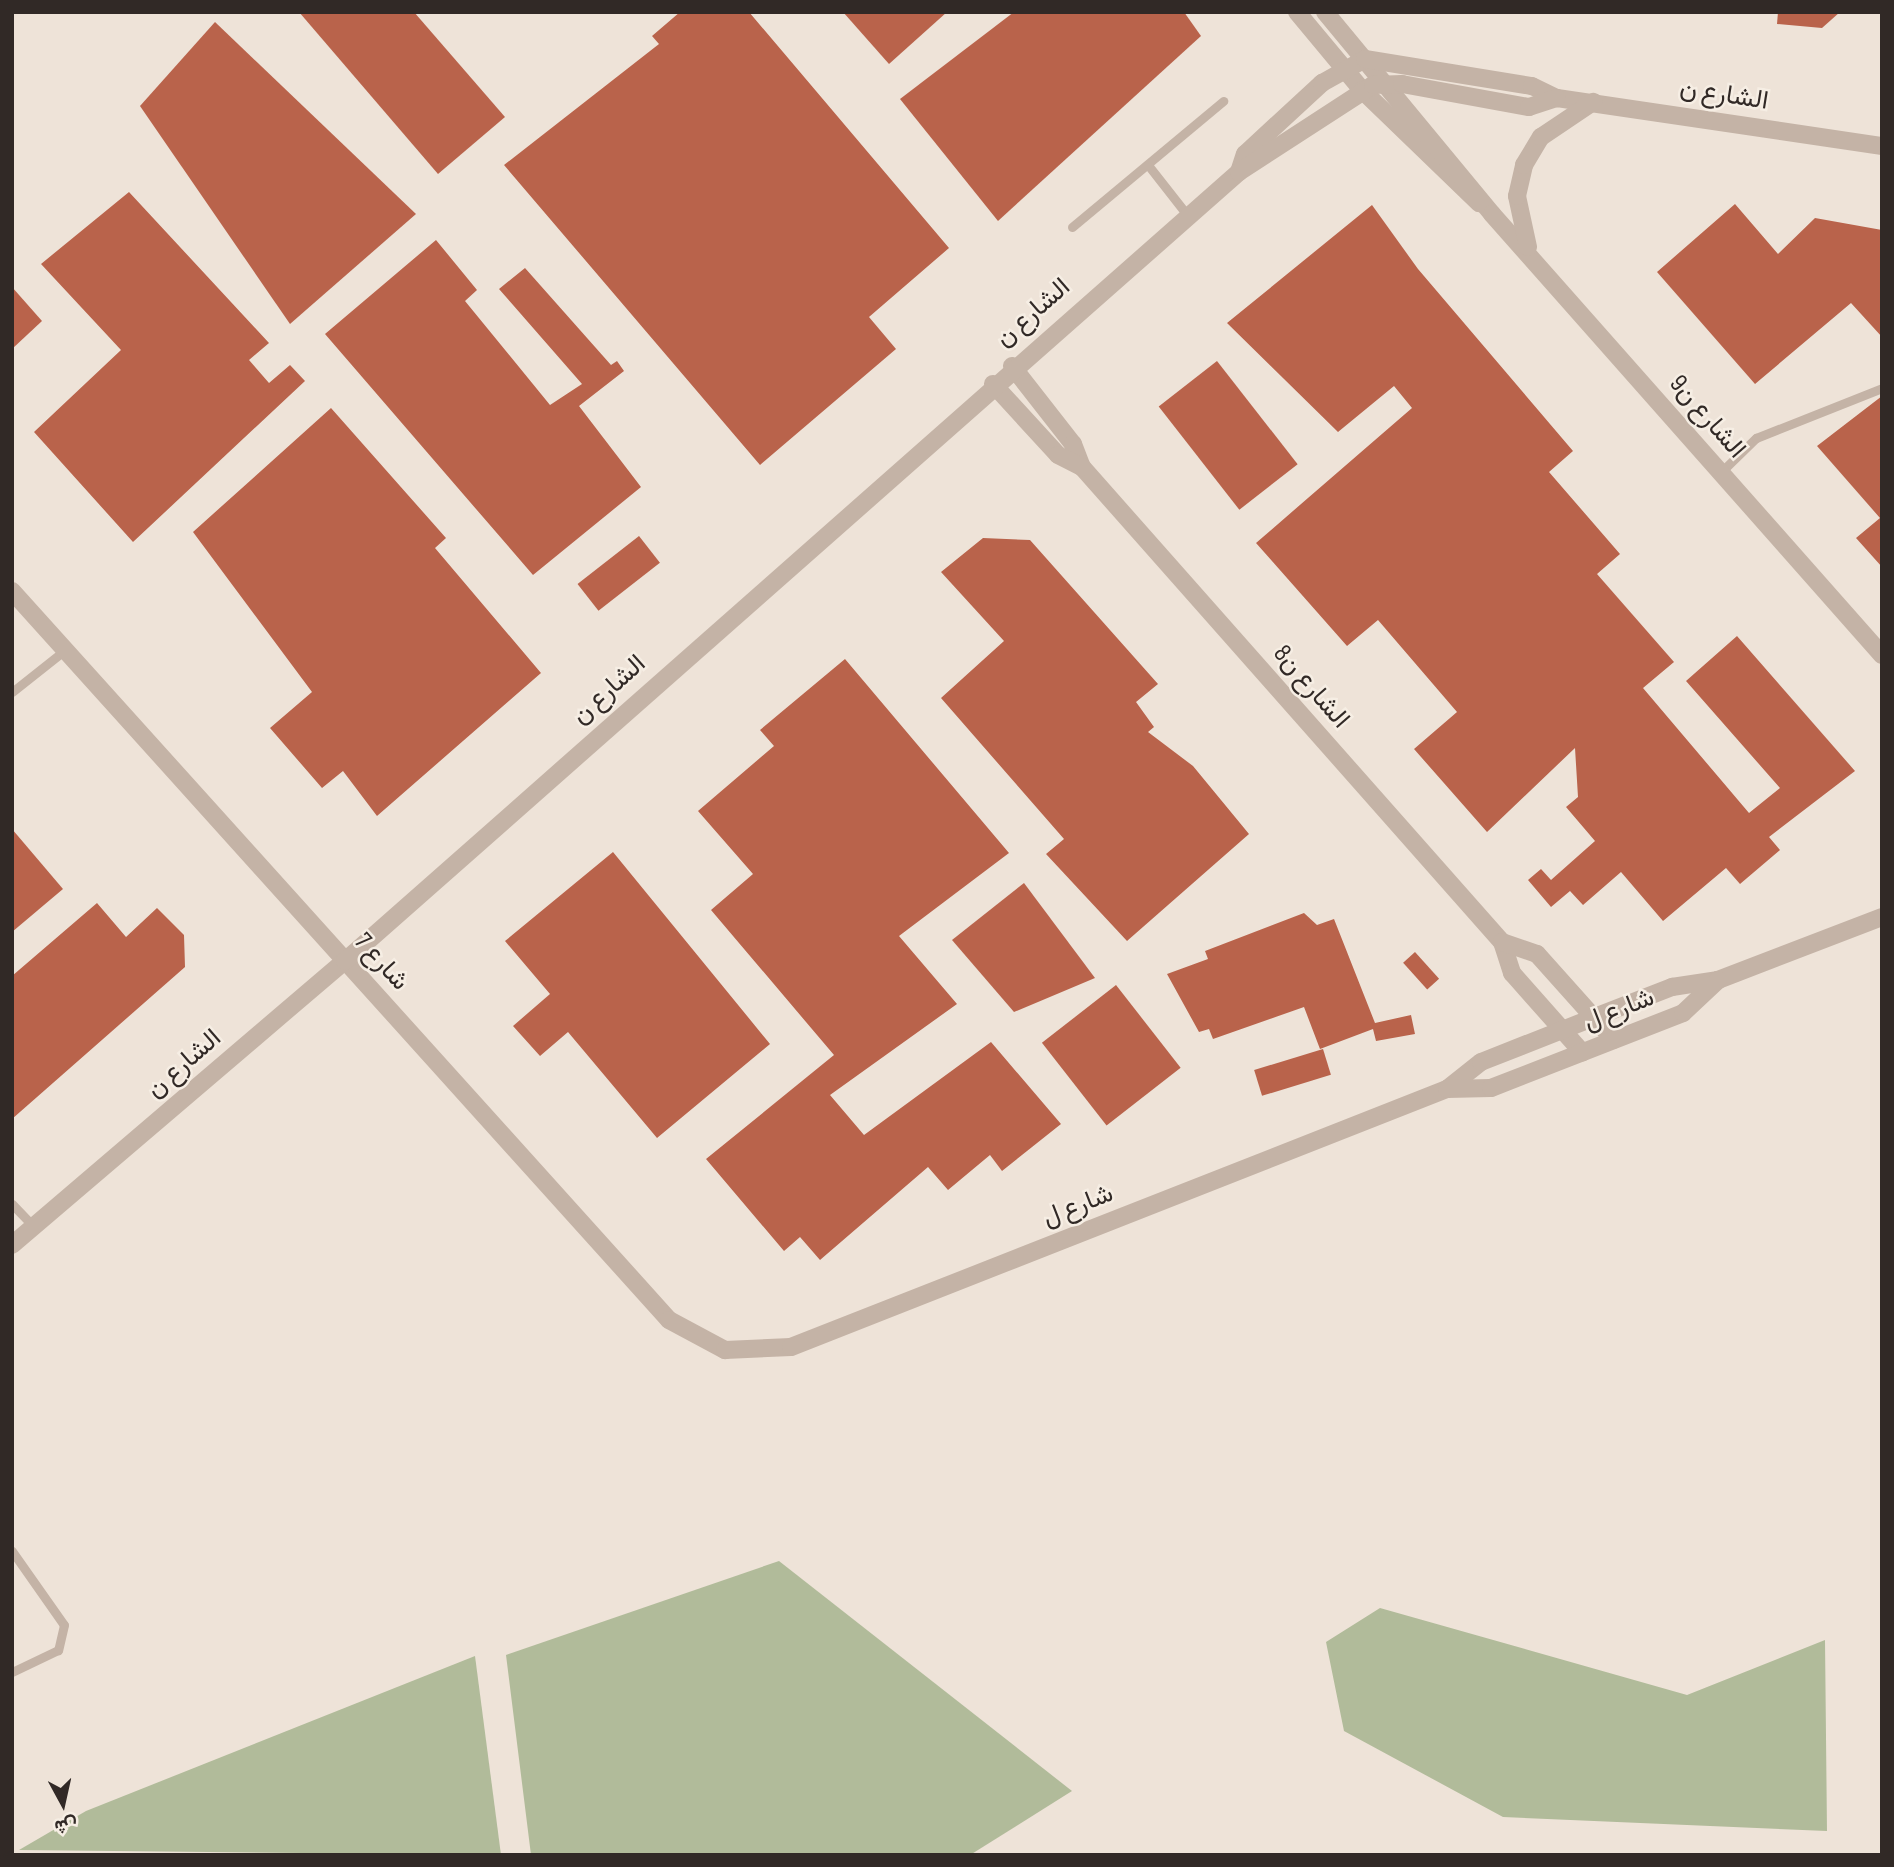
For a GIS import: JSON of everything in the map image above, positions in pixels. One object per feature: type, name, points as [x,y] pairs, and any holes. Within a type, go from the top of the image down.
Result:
[{"type":"street","name":"الشارع ن9","points":[[1297,12],[1362,90],[1493,214]]},
{"type":"street","name":"الشارع ن9","points":[[1325,12],[1493,214],[1882,655]]},
{"type":"street","name":"الشارع ن","points":[[1238,172],[1245,154],[1343,66],[1365,59],[1532,86],[1557,98],[1882,146]]},
{"type":"street","name":"الشارع ن","points":[[12,1245],[345,961],[1012,366],[1238,172],[1258,165],[1362,90],[1385,83],[1529,107],[1557,98]]},
{"type":"street","points":[[1532,257],[1517,196],[1524,164],[1541,137],[1593,102]]},
{"type":"street","name":"الشارع ن8","points":[[1012,366],[1073,444],[1082,467],[1502,942],[1512,973],[1560,1031],[1582,1052]]},
{"type":"street","name":"الشارع ن8","points":[[993,384],[1058,455],[1082,467]]},
{"type":"street","name":"شارع 7","points":[[12,591],[669,1320],[725,1350]]},
{"type":"street","name":"شارع ل","points":[[725,1350],[791,1347],[1447,1089],[1481,1062],[1595,1017],[1672,987],[1718,980],[1882,917]]},
{"type":"street","name":"الشارع ن8","points":[[1502,942],[1537,954],[1614,1040]]},
{"type":"street","name":"شارع ل","points":[[1447,1089],[1491,1088],[1683,1013],[1718,980]]},
{"type":"lane","points":[[1072,227],[1223,101]]},
{"type":"lane","points":[[1148,165],[1188,216]]},
{"type":"lane","points":[[1721,472],[1756,438],[1882,388]]},
{"type":"lane","points":[[12,692],[65,650]]},
{"type":"lane","points":[[12,1204],[34,1227]]},
{"type":"lane","points":[[12,1551],[64,1625],[58,1650],[12,1672]]},
{"type":"green space","points":[[779,1561],[1072,1791],[970,1855],[531,1855],[506,1655]]},
{"type":"green space","points":[[1380,1608],[1687,1695],[1825,1640],[1827,1831],[1503,1817],[1344,1731],[1326,1642]]},
{"type":"green space","points":[[475,1656],[501,1855],[19,1850],[86,1811]]},
{"type":"building","points":[[299,12],[414,12],[505,117],[438,174]]},
{"type":"building","points":[[680,12],[749,12],[949,248],[869,317],[896,349],[760,465],[504,165],[659,44],[652,36]]},
{"type":"building","points":[[843,12],[947,12],[889,64]]},
{"type":"building","points":[[1014,12],[1184,12],[1201,36],[998,221],[900,99]]},
{"type":"building","points":[[1778,12],[1840,12],[1822,28],[1777,24]]},
{"type":"building","points":[[215,22],[416,214],[290,324],[140,106]]},
{"type":"building","points":[[129,192],[269,343],[249,360],[269,383],[290,365],[305,381],[133,542],[34,432],[121,350],[41,264]]},
{"type":"building","points":[[1735,204],[1778,254],[1815,218],[1882,230],[1882,337],[1851,303],[1755,384],[1657,272]]},
{"type":"building","points":[[1372,205],[1418,269],[1573,451],[1549,472],[1620,554],[1597,574],[1674,662],[1643,688],[1749,813],[1780,788],[1686,681],[1737,636],[1855,771],[1769,837],[1780,850],[1740,884],[1726,868],[1663,921],[1621,872],[1583,905],[1570,891],[1551,907],[1528,880],[1541,869],[1551,880],[1595,841],[1566,807],[1578,797],[1575,748],[1487,832],[1414,749],[1457,712],[1378,620],[1347,646],[1256,543],[1412,408],[1394,386],[1338,432],[1227,323]]},
{"type":"building","points":[[436,240],[477,290],[465,301],[550,405],[582,384],[499,289],[525,268],[611,365],[617,361],[624,371],[579,406],[641,487],[533,575],[325,334]]},
{"type":"building","points":[[12,287],[42,321],[12,349]]},
{"type":"building","points":[[1217,361],[1298,464],[1239,510],[1159,407]]},
{"type":"building","points":[[1882,396],[1882,567],[1856,538],[1880,518],[1817,446]]},
{"type":"building","points":[[331,408],[446,538],[435,548],[541,673],[377,816],[343,771],[322,788],[270,728],[312,692],[193,532]]},
{"type":"building","points":[[639,536],[660,563],[598,611],[578,584]]},
{"type":"building","points":[[983,538],[1030,540],[1158,684],[1136,702],[1154,727],[1148,732],[1193,766],[1249,834],[1127,941],[1046,854],[1064,839],[941,698],[1004,641],[941,572]]},
{"type":"building","points":[[845,659],[1009,853],[899,936],[957,1004],[830,1095],[864,1135],[991,1042],[1061,1124],[1002,1171],[990,1155],[948,1190],[928,1167],[820,1260],[800,1237],[784,1251],[706,1159],[834,1055],[711,910],[753,874],[698,811],[774,746],[760,730]]},
{"type":"building","points":[[12,829],[63,889],[12,932]]},
{"type":"building","points":[[613,852],[770,1044],[657,1138],[568,1032],[540,1056],[513,1026],[550,994],[505,941]]},
{"type":"building","points":[[1024,883],[1095,978],[1014,1012],[952,940]]},
{"type":"building","points":[[97,903],[126,937],[157,908],[184,935],[185,967],[12,1119],[12,976]]},
{"type":"building","points":[[1304,913],[1317,925],[1334,919],[1375,1023],[1411,1015],[1415,1034],[1376,1041],[1373,1029],[1320,1049],[1304,1007],[1213,1039],[1209,1029],[1199,1032],[1167,974],[1208,959],[1205,951]]},
{"type":"building","points":[[1415,952],[1439,979],[1427,989],[1403,963]]},
{"type":"building","points":[[1116,985],[1181,1068],[1107,1126],[1042,1043]]},
{"type":"building","points":[[1323,1049],[1331,1075],[1262,1096],[1254,1070]]}]
